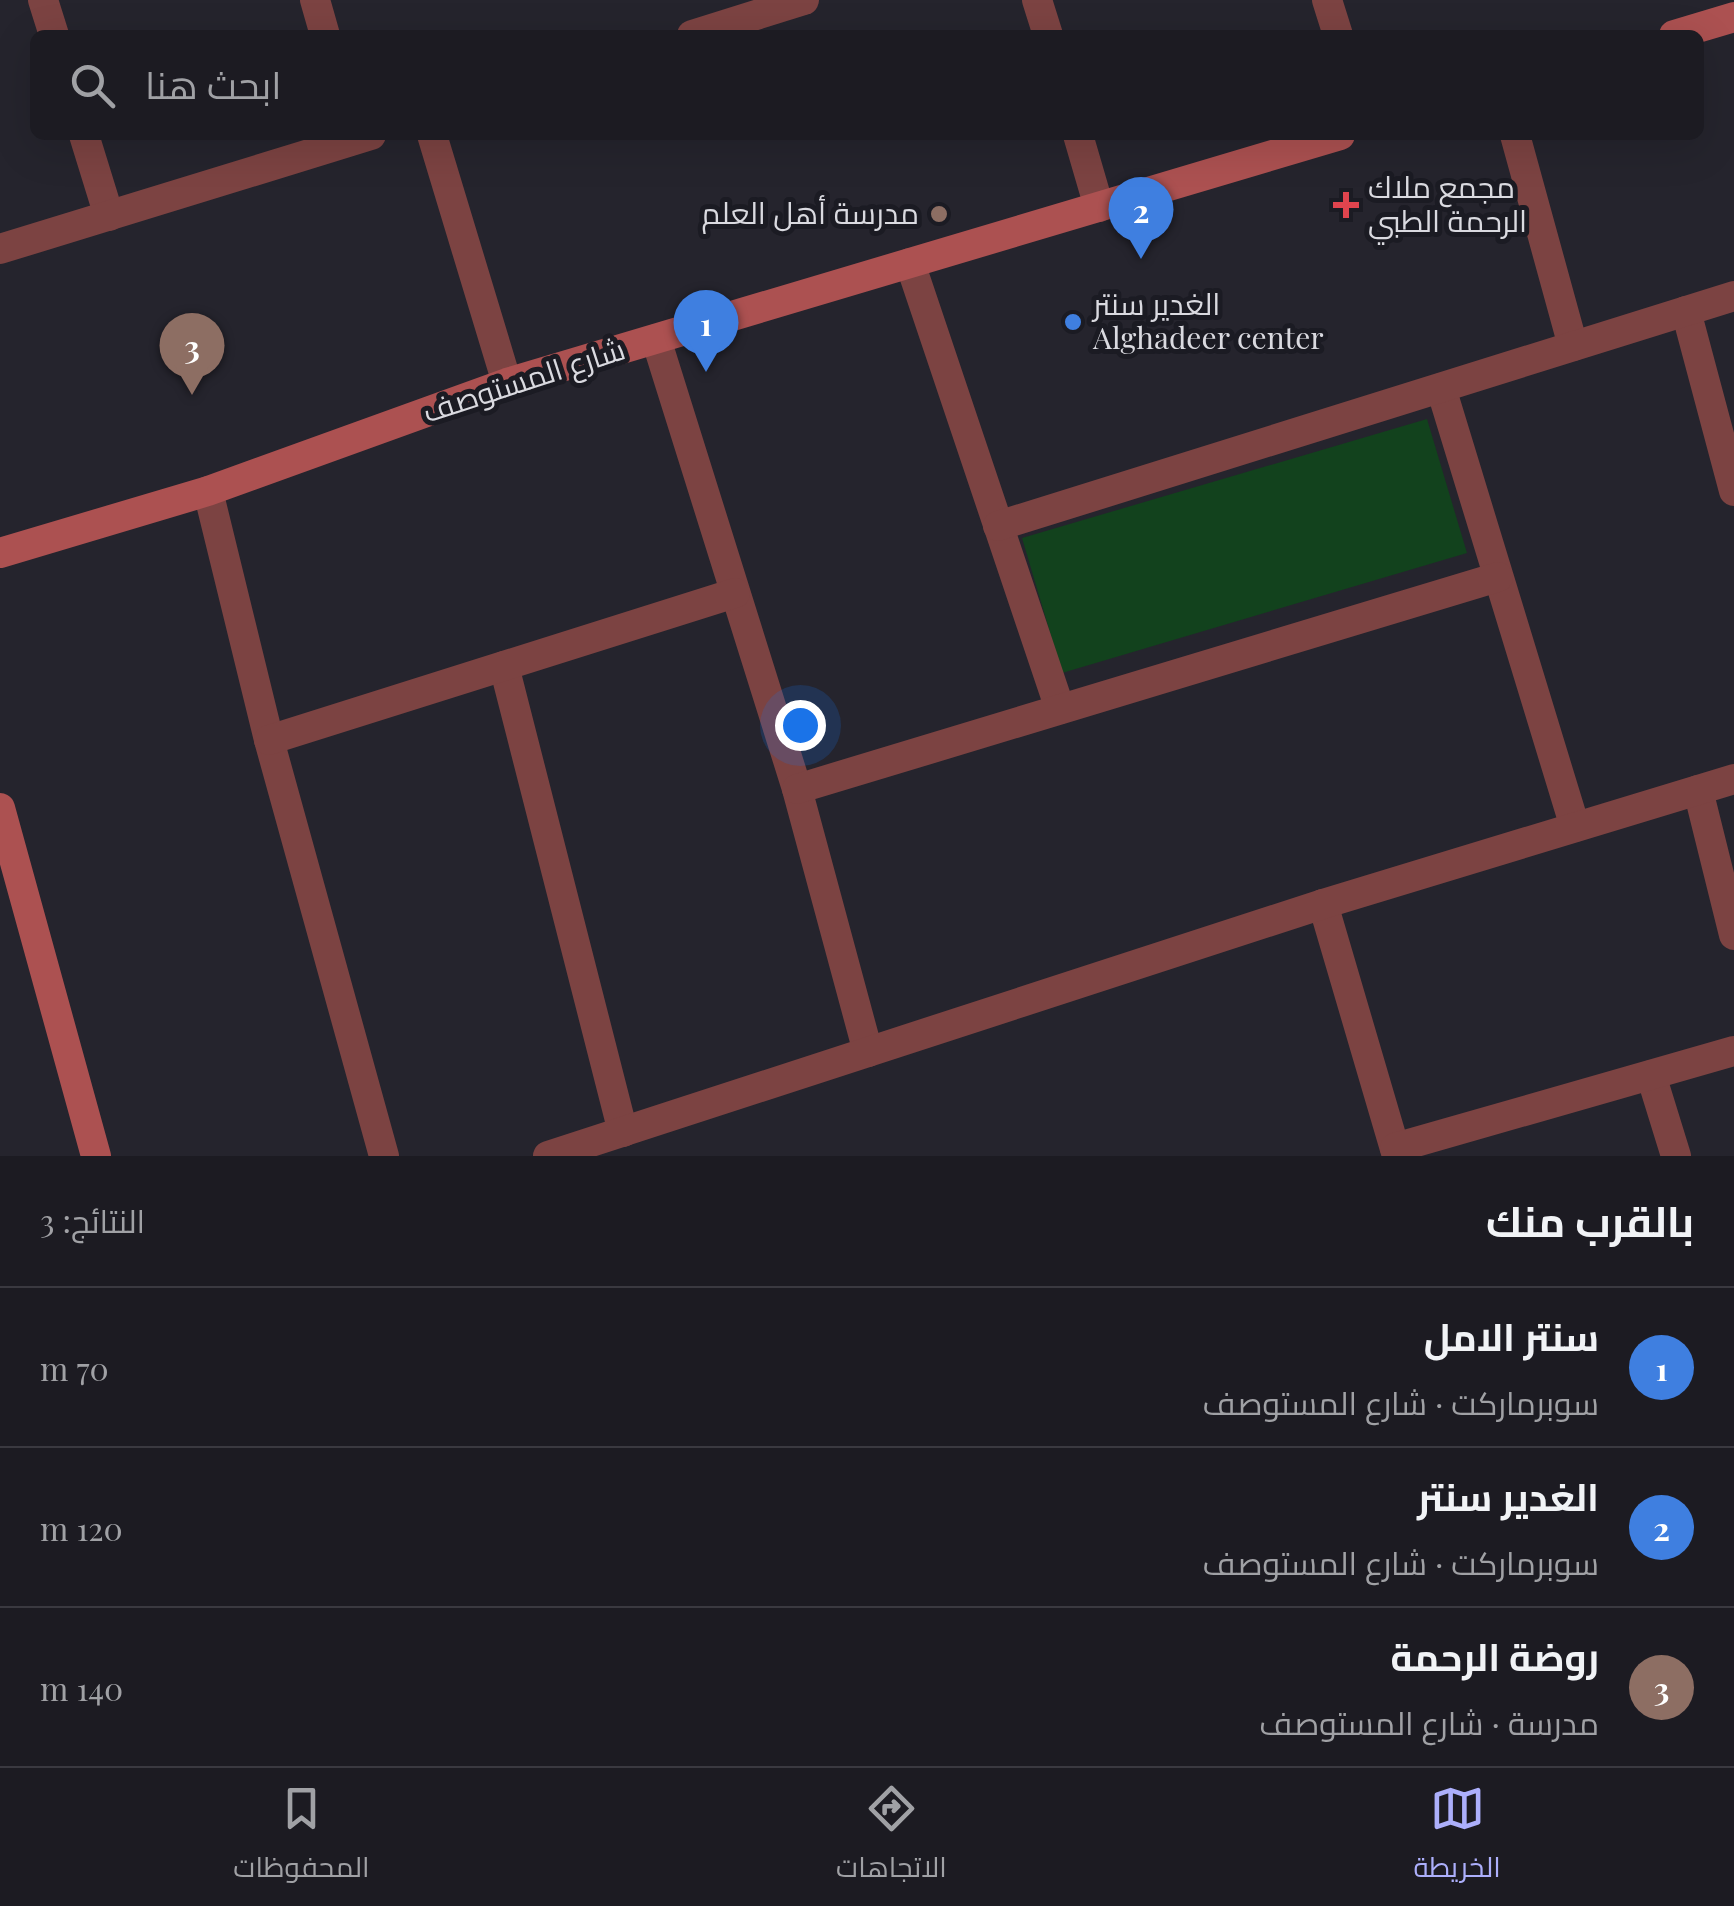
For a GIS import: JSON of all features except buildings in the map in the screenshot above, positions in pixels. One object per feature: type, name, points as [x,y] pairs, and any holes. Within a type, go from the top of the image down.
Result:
[{"type":"street","points":[[43,0],[52,30]]},
{"type":"street","points":[[315,0],[324,30]]},
{"type":"street","points":[[1037,0],[1046,30]]},
{"type":"street","points":[[1327,0],[1336,30]]},
{"type":"street","points":[[707,30],[794,2]]},
{"type":"street","points":[[1691,30],[1734,17]]},
{"type":"street","points":[[86,140],[110,216]]},
{"type":"street","points":[[0,249],[348,140]]},
{"type":"street","points":[[434,140],[507,384]]},
{"type":"street","points":[[1079,140],[1099,207]]},
{"type":"street","name":"شارع المستوصف","points":[[0,553],[208,491],[507,384],[1323,140]]},
{"type":"street","points":[[1516,140],[1573,346]]},
{"type":"street","points":[[910,263],[1060,709]]},
{"type":"street","points":[[998,526],[1734,296]]},
{"type":"street","points":[[1686,311],[1734,491]]},
{"type":"street","points":[[656,339],[796,789],[868,1052]]},
{"type":"street","points":[[1441,388],[1575,827]]},
{"type":"street","points":[[208,491],[269,740],[384,1156]]},
{"type":"street","points":[[796,789],[1498,576]]},
{"type":"street","points":[[269,740],[735,594]]},
{"type":"street","points":[[504,666],[623,1132]]},
{"type":"street","points":[[548,1156],[1323,904],[1734,779]]},
{"type":"street","points":[[1698,790],[1734,935]]},
{"type":"street","points":[[0,808],[96,1156]]},
{"type":"street","points":[[1323,904],[1396,1152],[1734,1051]]},
{"type":"street","points":[[1651,1074],[1676,1156]]},
{"type":"green space","points":[[1427,419],[1467,553],[1062,673],[1022,538]]},
{"type":"place","name":"مجمع ملاك الرحمة الطبي","points":[[1346,205]]},
{"type":"place","name":"مدرسة أهل العلم","points":[[939,214]]},
{"type":"place","name":"الغدير سنتر","points":[[1141,259]]},
{"type":"place","name":"الغدير سنتر Alghadeer center","points":[[1073,322]]},
{"type":"place","name":"سنتر الامل","points":[[706,372]]},
{"type":"place","name":"روضة الرحمة","points":[[192,395]]}]
